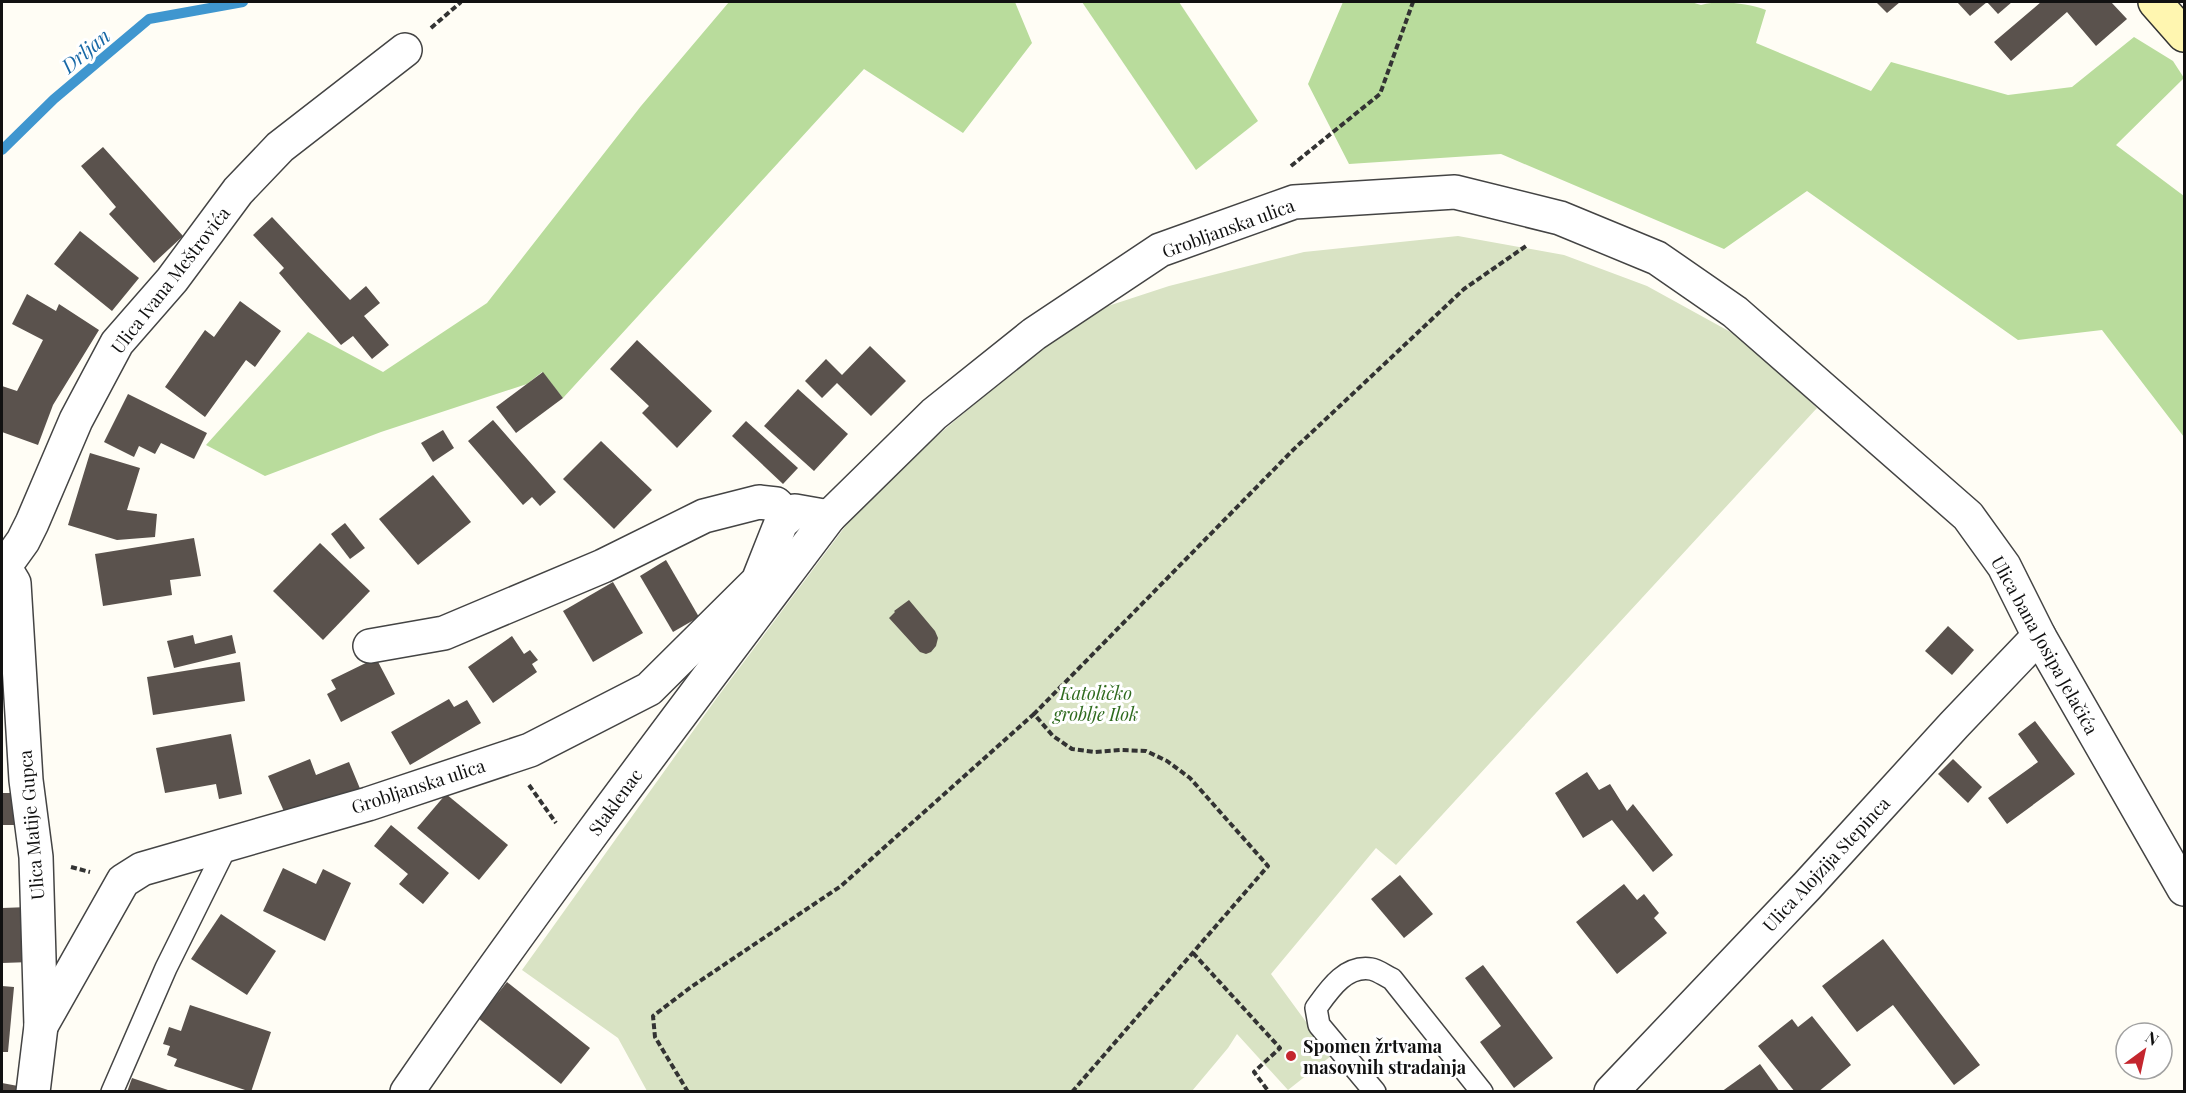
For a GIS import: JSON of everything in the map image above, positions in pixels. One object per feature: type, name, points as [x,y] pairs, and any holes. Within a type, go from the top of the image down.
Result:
[{"type":"main road","points":[[2155,2],[2184,34]]},
{"type":"street","name":"Ulica Ivana Meštrovića","points":[[3,565],[23,541],[76,420],[117,343],[172,280],[238,191],[280,147],[405,50]]},
{"type":"street","name":"Grobljanska ulica","points":[[829,517],[934,414],[1034,334],[1160,250],[1294,202],[1455,192],[1560,218],[1657,258],[1735,312]]},
{"type":"street","name":"Ulica bana Josipa Jelačića","points":[[1735,312],[1968,516],[2004,566],[2039,636],[2184,889]]},
{"type":"street","points":[[370,646],[444,633],[603,566],[704,516],[759,502],[776,504],[788,516],[795,511],[829,517]]},
{"type":"street","name":"Grobljanska ulica","points":[[123,881],[142,869],[368,804],[530,750],[649,689],[758,581],[780,523],[788,516]]},
{"type":"street","name":"Staklenac","points":[[407,1092],[476,992],[641,766],[829,517]]},
{"type":"street","name":"Ulica Matije Gupca","points":[[3,565],[14,582],[26,780],[36,857],[42,1026],[33,1092]]},
{"type":"street","name":"Ulica Alojzija Stepinca","points":[[1611,1092],[1807,886],[2039,636]]},
{"type":"street","points":[[42,1026],[123,881]]},
{"type":"lane","points":[[112,1092],[166,968],[227,845]]},
{"type":"lane","points":[[1375,1092],[1319,1025],[1316,1008],[1327,992],[1343,976],[1357,968],[1373,969],[1392,979],[1482,1092]]},
{"type":"path","points":[[405,50],[461,2]]},
{"type":"path","points":[[1283,173],[1380,94],[1413,2]]},
{"type":"path","points":[[688,1092],[655,1038],[653,1016],[690,987],[841,886],[1034,714],[1293,450],[1464,290],[1524,248]]},
{"type":"path","points":[[1034,714],[1053,736],[1072,749],[1095,753],[1120,750],[1146,751],[1167,761],[1190,777],[1268,866],[1072,1092]]},
{"type":"path","points":[[36,857],[123,881]]},
{"type":"path","points":[[1193,952],[1280,1048],[1254,1072],[1269,1092]]},
{"type":"green space","points":[[729,2],[1015,2],[1032,43],[963,133],[864,69],[563,398],[542,372],[527,384],[381,432],[265,476],[206,445],[308,332],[383,372],[487,303],[641,106]]},
{"type":"green space","points":[[1082,2],[1179,2],[1258,121],[1196,170]]},
{"type":"green space","points":[[1343,2],[1742,4],[1766,10],[1756,43],[1871,91],[1891,62],[2008,95],[2072,87],[2134,37],[2173,61],[2184,78],[2116,145],[2184,196],[2184,437],[2102,330],[2018,340],[1807,191],[1724,249],[1501,154],[1349,164],[1308,84]]},
{"type":"green space","name":"Katoličko groblje Ilok","points":[[1458,236],[1564,255],[1647,286],[1745,340],[1817,408],[1396,865],[1376,848],[1271,974],[1331,1056],[1288,1090],[1237,1034],[1192,1091],[647,1091],[618,1038],[522,970],[716,699],[865,500],[894,467],[931,441],[1042,347],[1108,306],[1169,286],[1304,252]]},
{"type":"building","points":[[1876,2],[1900,2],[1887,13]]},
{"type":"building","points":[[1957,2],[1987,2],[1970,16]]},
{"type":"building","points":[[1987,2],[2012,2],[1998,14]]},
{"type":"building","points":[[2041,2],[2111,2],[2127,19],[2096,46],[2067,12],[2011,61],[1994,42]]},
{"type":"building","points":[[103,147],[183,236],[154,263],[109,214],[116,207],[81,166]]},
{"type":"building","points":[[272,217],[350,300],[366,286],[380,303],[364,316],[389,345],[372,359],[353,336],[341,345],[279,273],[284,268],[253,235]]},
{"type":"building","points":[[80,231],[139,278],[112,311],[54,264]]},
{"type":"building","points":[[27,294],[56,311],[59,304],[99,330],[53,405],[38,445],[2,432],[2,386],[17,391],[43,340],[12,324]]},
{"type":"building","points":[[240,301],[281,331],[255,367],[246,360],[205,417],[165,387],[205,330],[214,337]]},
{"type":"building","points":[[637,340],[712,411],[677,448],[642,413],[649,406],[610,369]]},
{"type":"building","points":[[870,346],[906,381],[871,416],[837,383],[822,398],[805,381],[826,359],[842,375]]},
{"type":"building","points":[[543,372],[563,398],[516,433],[496,407]]},
{"type":"building","points":[[798,389],[848,434],[814,471],[764,426]]},
{"type":"building","points":[[128,394],[207,433],[194,459],[161,443],[155,454],[139,446],[134,457],[104,442]]},
{"type":"building","points":[[493,420],[556,492],[540,506],[532,497],[523,505],[468,441]]},
{"type":"building","points":[[746,421],[798,468],[783,484],[732,436]]},
{"type":"building","points":[[443,430],[454,448],[433,462],[421,443]]},
{"type":"building","points":[[601,441],[652,490],[614,529],[563,479]]},
{"type":"building","points":[[90,453],[140,468],[127,510],[157,514],[155,537],[117,540],[68,525]]},
{"type":"building","points":[[433,475],[471,522],[418,565],[379,519]]},
{"type":"building","points":[[345,523],[365,548],[350,559],[331,534]]},
{"type":"building","points":[[194,538],[201,576],[170,580],[172,595],[103,606],[95,554]]},
{"type":"building","points":[[320,543],[370,591],[323,640],[273,591]]},
{"type":"building","points":[[666,560],[699,617],[673,632],[640,576]]},
{"type":"building","points":[[613,582],[643,633],[593,662],[563,611]]},
{"type":"building","points":[[909,600],[935,631],[938,638],[936,646],[926,654],[920,652],[889,618],[894,611]]},
{"type":"building","points":[[1948,626],[1974,650],[1952,675],[1925,651]]},
{"type":"building","points":[[193,635],[195,644],[232,635],[236,653],[174,668],[167,641]]},
{"type":"building","points":[[512,636],[524,654],[530,650],[538,660],[532,664],[537,672],[493,703],[468,667]]},
{"type":"building","points":[[376,658],[395,694],[341,722],[327,694],[336,689],[331,680]]},
{"type":"building","points":[[240,662],[245,701],[153,715],[147,677]]},
{"type":"building","points":[[449,699],[454,707],[467,700],[481,723],[410,765],[391,732]]},
{"type":"building","points":[[2035,721],[2075,774],[2007,824],[1988,798],[2038,762],[2018,734]]},
{"type":"building","points":[[231,734],[242,794],[219,799],[216,784],[165,793],[156,748]]},
{"type":"building","points":[[310,759],[316,775],[349,762],[361,791],[287,818],[268,776]]},
{"type":"building","points":[[1953,759],[1982,787],[1968,803],[1938,774]]},
{"type":"building","points":[[1587,772],[1599,790],[1610,784],[1627,811],[1633,804],[1673,855],[1653,872],[1612,820],[1583,838],[1555,793]]},
{"type":"building","points":[[2,793],[21,793],[21,825],[2,825]]},
{"type":"building","points":[[446,794],[508,845],[479,880],[417,828]]},
{"type":"building","points":[[391,825],[449,873],[423,904],[399,884],[408,874],[374,846]]},
{"type":"building","points":[[283,868],[316,884],[323,869],[351,883],[325,941],[263,911]]},
{"type":"building","points":[[1400,875],[1433,914],[1404,938],[1371,899]]},
{"type":"building","points":[[1624,884],[1637,900],[1644,894],[1659,913],[1654,918],[1667,933],[1617,974],[1576,922]]},
{"type":"building","points":[[29,907],[31,962],[2,963],[2,908]]},
{"type":"building","points":[[221,914],[276,951],[247,995],[191,959]]},
{"type":"building","points":[[1883,939],[1980,1065],[1954,1085],[1893,1005],[1857,1032],[1822,986]]},
{"type":"building","points":[[1483,965],[1553,1058],[1514,1088],[1480,1042],[1501,1026],[1465,978]]},
{"type":"building","points":[[507,982],[590,1048],[561,1084],[478,1018]]},
{"type":"building","points":[[2,986],[14,987],[8,1052],[2,1052]]},
{"type":"building","points":[[190,1005],[271,1032],[251,1092],[174,1066],[177,1059],[167,1055],[170,1046],[163,1044],[169,1027],[181,1031]]},
{"type":"building","points":[[1812,1016],[1851,1065],[1818,1092],[1795,1092],[1758,1046],[1792,1019],[1798,1027]]},
{"type":"building","points":[[1760,1064],[1780,1092],[1721,1092]]},
{"type":"building","points":[[132,1078],[171,1091],[171,1092],[127,1092]]},
{"type":"building","points":[[2,1083],[18,1086],[17,1092],[2,1092]]},
{"type":"waterway","name":"Drljan","points":[[2,150],[54,99],[149,19],[243,2]]},
{"type":"place","name":"Spomen žrtvama masovnih stradanja","points":[[1291,1056]]}]
